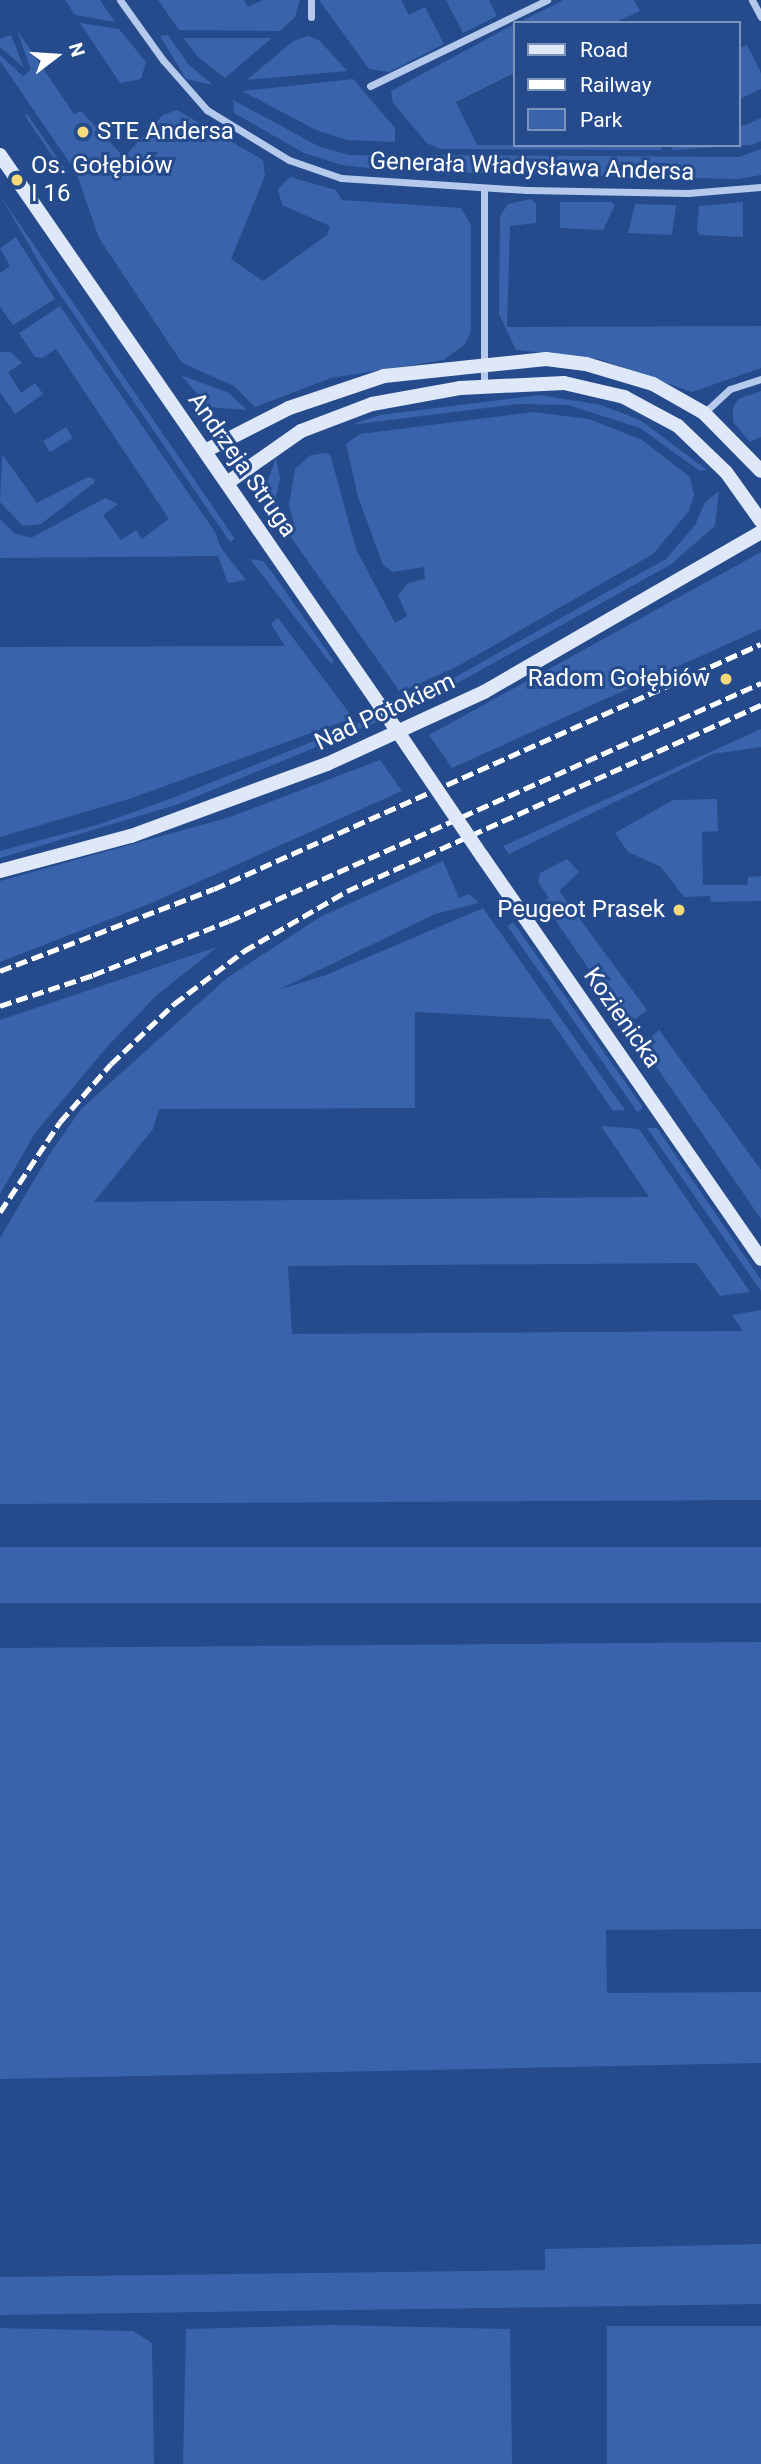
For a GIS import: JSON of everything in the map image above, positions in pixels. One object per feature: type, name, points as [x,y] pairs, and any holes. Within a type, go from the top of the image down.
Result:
[{"type":"main road","name":"Andrzeja Struga","points":[[0,155],[446,802]]},
{"type":"main road","points":[[205,452],[317,396],[384,376],[484,362],[546,359],[586,364],[653,384],[704,413],[761,471]]},
{"type":"main road","points":[[226,482],[273,447],[342,414],[400,398],[484,386],[564,383],[624,397],[694,439],[726,472],[761,521]]},
{"type":"main road","name":"Nad Potokiem","points":[[0,871],[131,836],[327,764],[484,692],[761,532]]},
{"type":"main road","name":"Kozienicka","points":[[446,802],[761,1259]]},
{"type":"street","name":"Generała Władysława Andersa","points":[[120,0],[194,99],[239,134],[289,160],[341,178],[484,189],[688,192],[761,187]]},
{"type":"street","points":[[311,0],[311,18]]},
{"type":"street","points":[[370,86],[547,0]]},
{"type":"street","points":[[752,0],[761,17]]},
{"type":"street","points":[[484,189],[484,386]]},
{"type":"street","points":[[704,413],[730,389],[761,379]]},
{"type":"green space","points":[[65,0],[100,0],[115,22],[75,15]]},
{"type":"green space","points":[[158,0],[244,0],[248,7],[263,0],[300,0],[295,17],[280,31],[179,30]]},
{"type":"green space","points":[[319,0],[401,0],[409,15],[425,7],[444,44],[389,72],[369,69]]},
{"type":"green space","points":[[446,0],[489,0],[497,16],[463,33]]},
{"type":"green space","points":[[563,0],[634,0],[640,11],[618,21],[522,21]]},
{"type":"green space","points":[[80,23],[119,29],[146,62],[141,79],[120,83]]},
{"type":"green space","points":[[512,25],[512,74],[456,102],[477,145],[661,147],[662,150],[440,149],[427,143],[393,103],[391,91]]},
{"type":"green space","points":[[17,30],[74,114],[81,111],[124,157],[163,115],[177,110],[263,160],[265,176],[231,259],[263,281],[327,235],[330,226],[282,205],[278,189],[290,177],[336,190],[342,200],[461,208],[471,225],[471,332],[465,344],[444,360],[331,378],[255,407],[234,386],[182,363],[99,238],[76,172],[0,61],[0,55],[23,76],[31,70]]},
{"type":"green space","points":[[11,35],[24,68],[0,47],[0,39]]},
{"type":"green space","points":[[168,35],[188,64],[213,85],[186,79],[160,36]]},
{"type":"green space","points":[[308,36],[320,41],[347,71],[247,80],[293,41]]},
{"type":"green space","points":[[183,38],[272,38],[225,78],[197,56]]},
{"type":"green space","points":[[747,45],[761,73],[761,89],[740,99],[740,48]]},
{"type":"green space","points":[[353,79],[395,128],[395,142],[347,140],[316,130],[242,91]]},
{"type":"green space","points":[[233,100],[320,147],[349,155],[403,156],[403,172],[342,165],[304,153],[234,113]]},
{"type":"green space","points":[[27,114],[68,173],[65,175],[25,116]]},
{"type":"green space","points":[[761,118],[761,141],[740,146],[740,127]]},
{"type":"green space","points":[[672,147],[720,147],[672,150]]},
{"type":"green space","points":[[761,149],[761,175],[738,179],[427,172],[427,155],[739,157]]},
{"type":"green space","points":[[0,195],[235,539],[230,542],[44,271]]},
{"type":"green space","points":[[531,199],[536,203],[536,223],[510,226],[507,327],[761,326],[761,368],[692,392],[599,359],[516,350],[499,314],[500,216],[508,204]]},
{"type":"green space","points":[[560,202],[612,202],[615,205],[603,230],[560,228]]},
{"type":"green space","points":[[743,202],[743,237],[700,235],[697,230],[699,206]]},
{"type":"green space","points":[[635,204],[676,205],[672,235],[628,233]]},
{"type":"green space","points":[[16,237],[55,299],[13,325],[0,307],[0,273],[10,266],[0,248]]},
{"type":"green space","points":[[60,306],[215,532],[221,548],[246,580],[228,583],[218,556],[0,558],[0,519],[14,533],[31,538],[105,498],[118,504],[103,515],[121,540],[136,530],[142,539],[169,519],[56,349],[42,358],[35,357],[19,333]]},
{"type":"green space","points":[[0,352],[11,352],[22,363],[8,372],[21,393],[35,383],[43,394],[15,414],[0,392]]},
{"type":"green space","points":[[181,375],[229,393],[247,410],[209,407]]},
{"type":"green space","points":[[761,391],[761,437],[750,442],[733,422],[733,408],[738,399]]},
{"type":"green space","points":[[540,395],[601,405],[640,420],[707,470],[700,471],[640,428],[568,405],[519,404],[350,425],[380,415]]},
{"type":"green space","points":[[533,412],[589,419],[642,440],[690,477],[694,495],[689,511],[653,554],[458,666],[400,692],[288,533],[295,528],[289,505],[295,469],[311,455],[328,453],[331,457],[356,549],[395,623],[407,616],[398,595],[408,583],[425,579],[424,567],[393,572],[383,565],[358,497],[346,444],[360,434]]},
{"type":"green space","points":[[66,427],[73,438],[50,452],[43,441]]},
{"type":"green space","points":[[2,454],[37,503],[88,477],[95,479],[94,483],[41,524],[23,526],[0,502]]},
{"type":"green space","points":[[276,458],[280,478],[273,512],[266,485]]},
{"type":"green space","points":[[719,491],[715,526],[670,565],[418,705],[176,805],[0,858],[0,851],[100,824],[175,797],[411,702],[666,559],[695,525],[705,502]]},
{"type":"green space","points":[[761,552],[761,629],[452,768],[429,735]]},
{"type":"green space","points":[[250,559],[263,561],[274,575],[334,661],[331,664]]},
{"type":"green space","points":[[278,618],[353,718],[129,799],[0,837],[0,647],[285,646],[271,624]]},
{"type":"green space","points":[[761,729],[761,747],[713,754],[509,854],[503,846]]},
{"type":"green space","points":[[380,760],[402,791],[149,904],[0,962],[0,881],[230,817]]},
{"type":"green space","points":[[717,799],[718,831],[702,832],[703,885],[747,885],[748,877],[761,876],[761,901],[711,902],[710,896],[684,897],[661,867],[628,852],[615,833],[673,800]]},
{"type":"green space","points":[[567,859],[579,872],[559,891],[647,1010],[636,1019],[619,1013],[543,902],[549,898],[538,882],[540,873]]},
{"type":"green space","points":[[443,861],[459,898],[469,894],[479,903],[435,914],[278,990],[326,975],[483,908],[625,1110],[613,1111],[550,1019],[415,1012],[415,1108],[159,1109],[153,1129],[94,1202],[649,1197],[601,1126],[639,1129],[750,1292],[720,1296],[696,1263],[288,1266],[292,1334],[743,1331],[732,1315],[761,1310],[761,1500],[0,1504],[0,1238],[49,1155],[81,1109],[227,978],[320,917]]},
{"type":"green space","points":[[513,922],[643,1108],[637,1112],[507,926]]},
{"type":"green space","points":[[217,947],[157,995],[107,1047],[35,1133],[0,1194],[0,1020]]},
{"type":"green space","points":[[659,1030],[761,1170],[761,1219],[651,1059],[646,1042]]},
{"type":"green space","points":[[647,1128],[657,1128],[761,1280],[761,1291]]},
{"type":"green space","points":[[0,1547],[761,1547],[761,1603],[0,1603]]},
{"type":"green space","points":[[761,1642],[761,1929],[606,1930],[607,1993],[761,1992],[761,2063],[0,2079],[0,1648]]},
{"type":"green space","points":[[761,2244],[761,2304],[0,2315],[0,2277],[545,2270],[545,2249]]},
{"type":"green space","points":[[333,2325],[510,2329],[512,2464],[183,2464],[186,2329]]},
{"type":"green space","points":[[607,2326],[761,2326],[761,2464],[607,2464]]},
{"type":"green space","points":[[0,2328],[133,2331],[152,2343],[154,2464],[0,2464]]},
{"type":"railway","points":[[0,971],[214,889],[761,644]]},
{"type":"railway","points":[[0,1006],[93,975],[229,921],[761,683]]},
{"type":"railway","points":[[0,1212],[60,1122],[111,1064],[174,1004],[244,951],[347,891],[761,705]]},
{"type":"place","name":"STE Andersa","points":[[83,132]]},
{"type":"place","name":"Os. Gołębiów I 16","points":[[17,180]]},
{"type":"place","name":"Radom Gołębiów","points":[[726,679]]},
{"type":"place","name":"Peugeot Prasek","points":[[679,910]]}]
